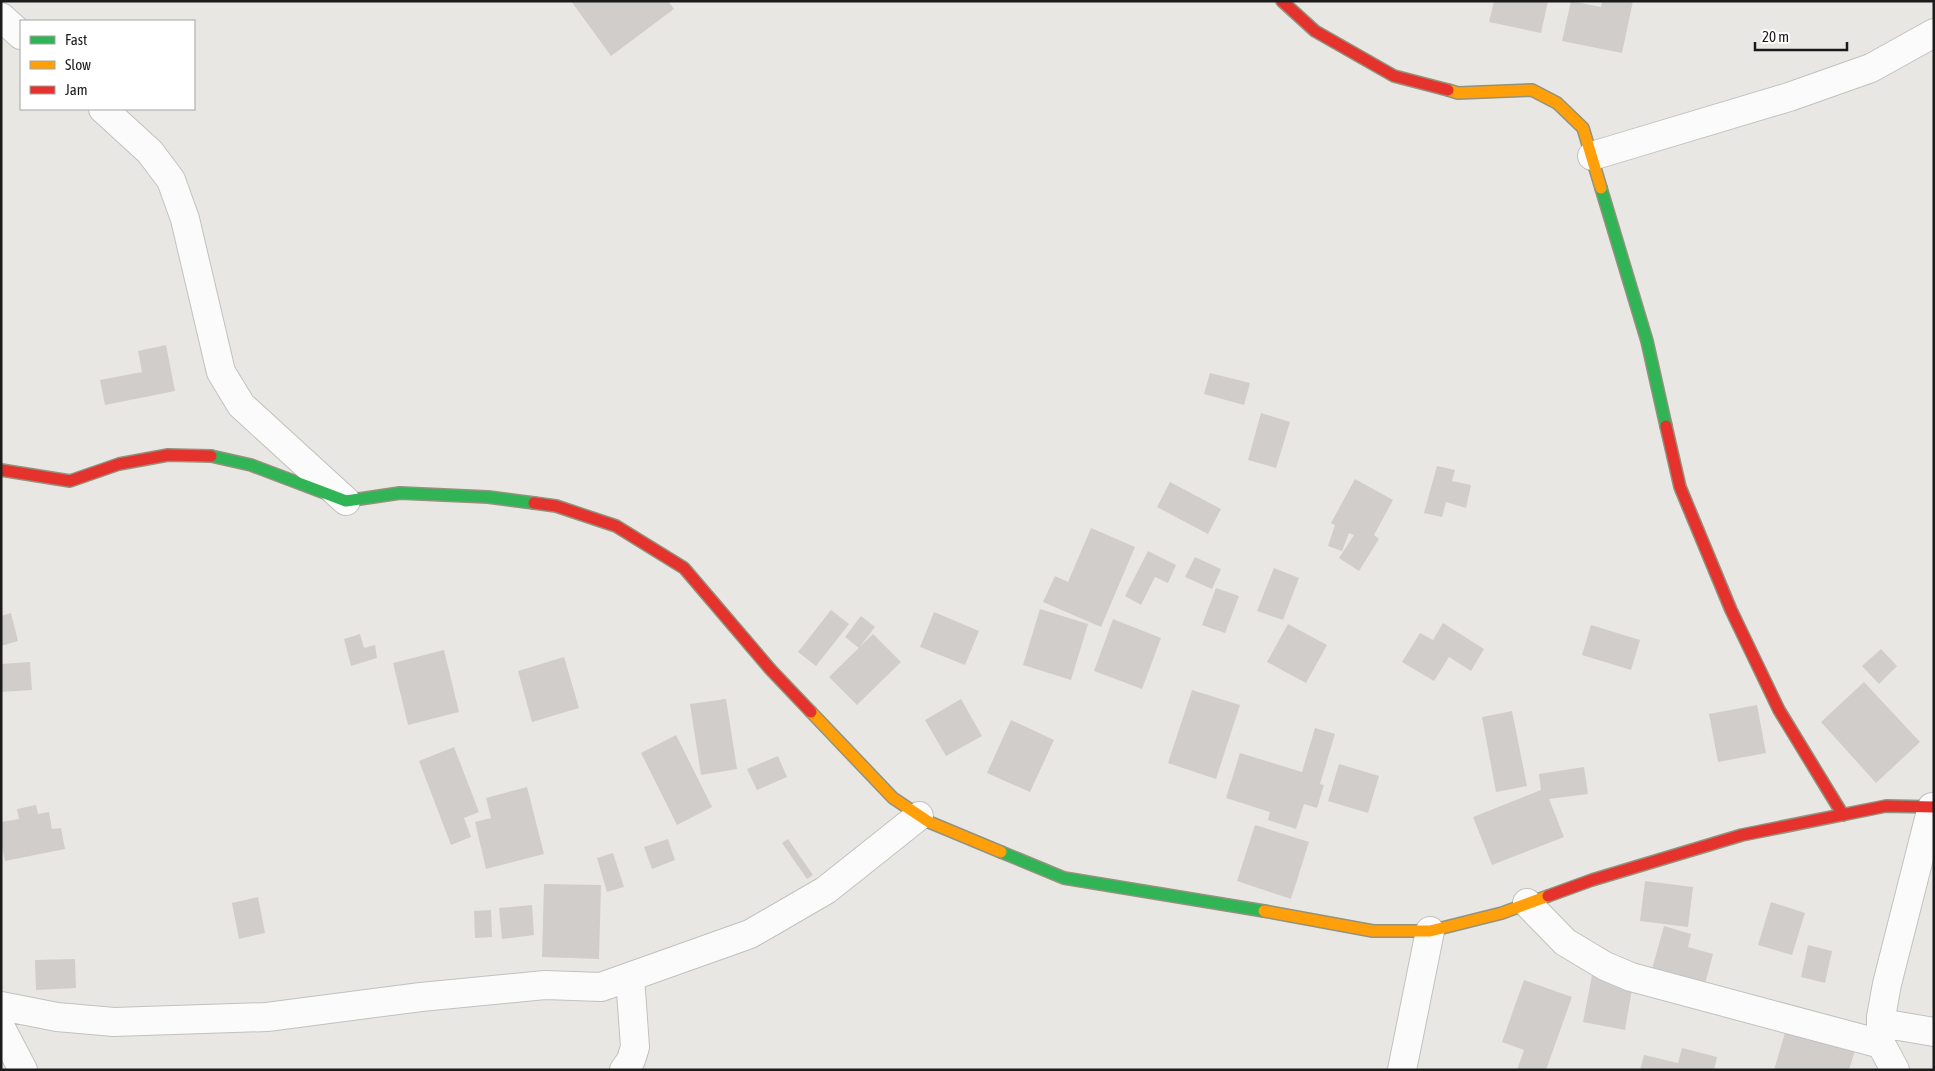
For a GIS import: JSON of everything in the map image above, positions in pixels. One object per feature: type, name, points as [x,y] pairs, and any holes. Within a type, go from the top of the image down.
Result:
[{"type":"street","points":[[1282,1],[1315,31],[1394,76],[1458,93],[1532,90],[1557,103],[1583,128],[1647,341],[1680,487],[1730,610],[1779,710],[1843,815]]},
{"type":"street","points":[[1,17],[20,34]]},
{"type":"street","points":[[1592,156],[1789,98],[1871,68],[1934,33]]},
{"type":"street","points":[[104,110],[150,152],[171,180],[185,220],[221,372],[241,405],[346,501]]},
{"type":"street","points":[[1,470],[70,481],[119,464],[168,455],[210,456],[251,465],[346,501],[400,492],[488,498],[556,506],[616,526],[684,568],[771,670],[893,798],[928,822],[1064,878],[1168,894],[1373,931],[1430,931],[1502,913],[1592,880],[1742,835],[1886,806],[1933,807],[1887,984],[1881,1034],[1895,1070]]},
{"type":"street","points":[[1,1006],[57,1017],[114,1022],[267,1017],[421,997],[545,985],[601,987],[750,934],[826,890],[919,816]]},
{"type":"street","points":[[1527,903],[1565,942],[1605,966],[1631,977],[1881,1034],[1934,1032]]},
{"type":"street","points":[[1402,1070],[1430,931]]},
{"type":"street","points":[[624,1070],[631,1060],[635,1046],[630,976]]},
{"type":"street","points":[[1,1028],[23,1070]]},
{"type":"building","points":[[571,1],[668,1],[674,9],[611,56]]},
{"type":"building","points":[[1494,1],[1548,1],[1541,33],[1489,22]]},
{"type":"building","points":[[1571,1],[1601,7],[1602,1],[1633,1],[1622,53],[1562,41]]},
{"type":"building","points":[[166,345],[175,391],[105,405],[100,380],[142,372],[138,351]]},
{"type":"building","points":[[1210,373],[1250,383],[1244,405],[1204,394]]},
{"type":"building","points":[[1261,413],[1290,422],[1276,468],[1248,460]]},
{"type":"building","points":[[1437,466],[1455,470],[1452,481],[1471,485],[1466,508],[1446,502],[1442,517],[1424,513]]},
{"type":"building","points":[[1355,479],[1393,500],[1374,535],[1379,539],[1359,571],[1339,558],[1354,535],[1349,533],[1342,551],[1328,546],[1335,525],[1331,523]]},
{"type":"building","points":[[1170,482],[1221,509],[1208,534],[1157,507]]},
{"type":"building","points":[[1091,528],[1135,547],[1101,627],[1043,602],[1055,576],[1068,582]]},
{"type":"building","points":[[1148,551],[1176,565],[1168,583],[1155,577],[1141,605],[1125,596]]},
{"type":"building","points":[[1195,557],[1221,569],[1212,589],[1185,577]]},
{"type":"building","points":[[1274,568],[1299,578],[1283,620],[1257,611]]},
{"type":"building","points":[[1216,588],[1239,596],[1225,633],[1202,625]]},
{"type":"building","points":[[1040,609],[1088,624],[1071,680],[1023,665]]},
{"type":"building","points":[[831,610],[849,624],[816,666],[798,652]]},
{"type":"building","points":[[934,612],[979,631],[965,665],[920,647]]},
{"type":"building","points":[[11,613],[18,641],[1,646],[1,616]]},
{"type":"building","points":[[861,616],[875,627],[859,648],[845,637]]},
{"type":"building","points":[[1113,619],[1161,638],[1142,689],[1094,671]]},
{"type":"building","points":[[1443,623],[1484,649],[1471,671],[1449,657],[1434,681],[1402,662],[1420,633],[1433,640]]},
{"type":"building","points":[[1288,624],[1327,645],[1306,683],[1267,662]]},
{"type":"building","points":[[1591,625],[1640,640],[1631,670],[1582,655]]},
{"type":"building","points":[[360,634],[364,648],[375,645],[377,658],[351,666],[344,639]]},
{"type":"building","points":[[873,634],[901,662],[857,705],[829,677]]},
{"type":"building","points":[[1881,649],[1897,666],[1879,684],[1862,666]]},
{"type":"building","points":[[444,650],[459,712],[408,725],[393,663]]},
{"type":"building","points":[[564,657],[579,708],[532,722],[518,671]]},
{"type":"building","points":[[30,662],[32,690],[1,692],[1,664]]},
{"type":"building","points":[[1864,682],[1920,742],[1876,783],[1821,722]]},
{"type":"building","points":[[1192,690],[1240,705],[1216,779],[1168,763]]},
{"type":"building","points":[[726,699],[737,769],[701,775],[690,704]]},
{"type":"building","points":[[961,699],[982,736],[946,756],[925,720]]},
{"type":"building","points":[[1757,705],[1766,753],[1718,762],[1709,714]]},
{"type":"building","points":[[1512,711],[1527,786],[1496,792],[1482,717]]},
{"type":"building","points":[[1011,720],[1054,740],[1030,792],[987,773]]},
{"type":"building","points":[[1315,728],[1335,734],[1320,784],[1324,785],[1317,808],[1304,804],[1296,829],[1268,820],[1270,812],[1226,798],[1240,753],[1302,772]]},
{"type":"building","points":[[676,735],[712,807],[677,825],[641,753]]},
{"type":"building","points":[[454,747],[479,812],[464,818],[471,837],[451,845],[419,761]]},
{"type":"building","points":[[778,756],[787,777],[757,790],[747,769]]},
{"type":"building","points":[[1339,764],[1379,776],[1368,813],[1328,801]]},
{"type":"building","points":[[1584,767],[1588,794],[1549,799],[1564,837],[1492,865],[1473,817],[1541,790],[1539,774]]},
{"type":"building","points":[[527,787],[544,854],[486,869],[475,822],[491,818],[486,798]]},
{"type":"building","points":[[36,805],[38,814],[49,812],[52,829],[61,828],[65,849],[5,861],[1,842],[1,822],[19,819],[17,809]]},
{"type":"building","points":[[1255,825],[1309,842],[1291,899],[1237,881]]},
{"type":"building","points":[[668,839],[675,860],[652,869],[644,847]]},
{"type":"building","points":[[788,839],[813,875],[807,879],[782,843]]},
{"type":"building","points":[[613,853],[624,887],[607,892],[597,858]]},
{"type":"building","points":[[1645,881],[1693,887],[1688,927],[1640,921]]},
{"type":"building","points":[[544,884],[601,885],[599,959],[542,957]]},
{"type":"building","points":[[258,897],[265,933],[239,939],[232,903]]},
{"type":"building","points":[[1771,902],[1805,913],[1792,955],[1758,945]]},
{"type":"building","points":[[532,905],[534,935],[502,939],[499,908]]},
{"type":"building","points":[[491,910],[492,937],[475,938],[474,911]]},
{"type":"building","points":[[1664,926],[1691,934],[1688,947],[1713,954],[1705,984],[1652,969]]},
{"type":"building","points":[[1808,945],[1832,951],[1825,983],[1801,977]]},
{"type":"building","points":[[75,959],[76,988],[36,990],[35,960]]},
{"type":"building","points":[[1592,975],[1633,983],[1625,1030],[1583,1022]]},
{"type":"building","points":[[1524,980],[1572,997],[1546,1070],[1517,1070],[1524,1050],[1502,1042]]},
{"type":"building","points":[[1787,1026],[1856,1047],[1849,1070],[1774,1070]]},
{"type":"building","points":[[1682,1048],[1717,1057],[1714,1070],[1640,1070],[1644,1055],[1678,1063]]},
{"type":"traffic: fast","points":[[1601,188],[1647,341],[1666,426]]},
{"type":"traffic: fast","points":[[211,456],[251,465],[346,501],[400,493],[488,497],[534,503]]},
{"type":"traffic: fast","points":[[1001,852],[1064,878],[1264,911]]},
{"type":"traffic: slow","points":[[1448,90],[1458,93],[1532,90],[1557,103],[1583,128],[1601,188]]},
{"type":"traffic: slow","points":[[811,712],[893,798],[929,822],[1001,852]]},
{"type":"traffic: slow","points":[[1264,911],[1373,931],[1430,931],[1502,913],[1548,896]]},
{"type":"traffic: jam","points":[[1282,1],[1315,31],[1394,76],[1448,90]]},
{"type":"traffic: jam","points":[[1666,426],[1680,487],[1731,610],[1779,710],[1843,815]]},
{"type":"traffic: jam","points":[[1,470],[70,481],[119,464],[168,455],[211,456]]},
{"type":"traffic: jam","points":[[534,503],[556,506],[616,526],[684,568],[771,670],[811,712]]},
{"type":"traffic: jam","points":[[1548,896],[1592,880],[1742,835],[1886,806],[1934,807]]}]
